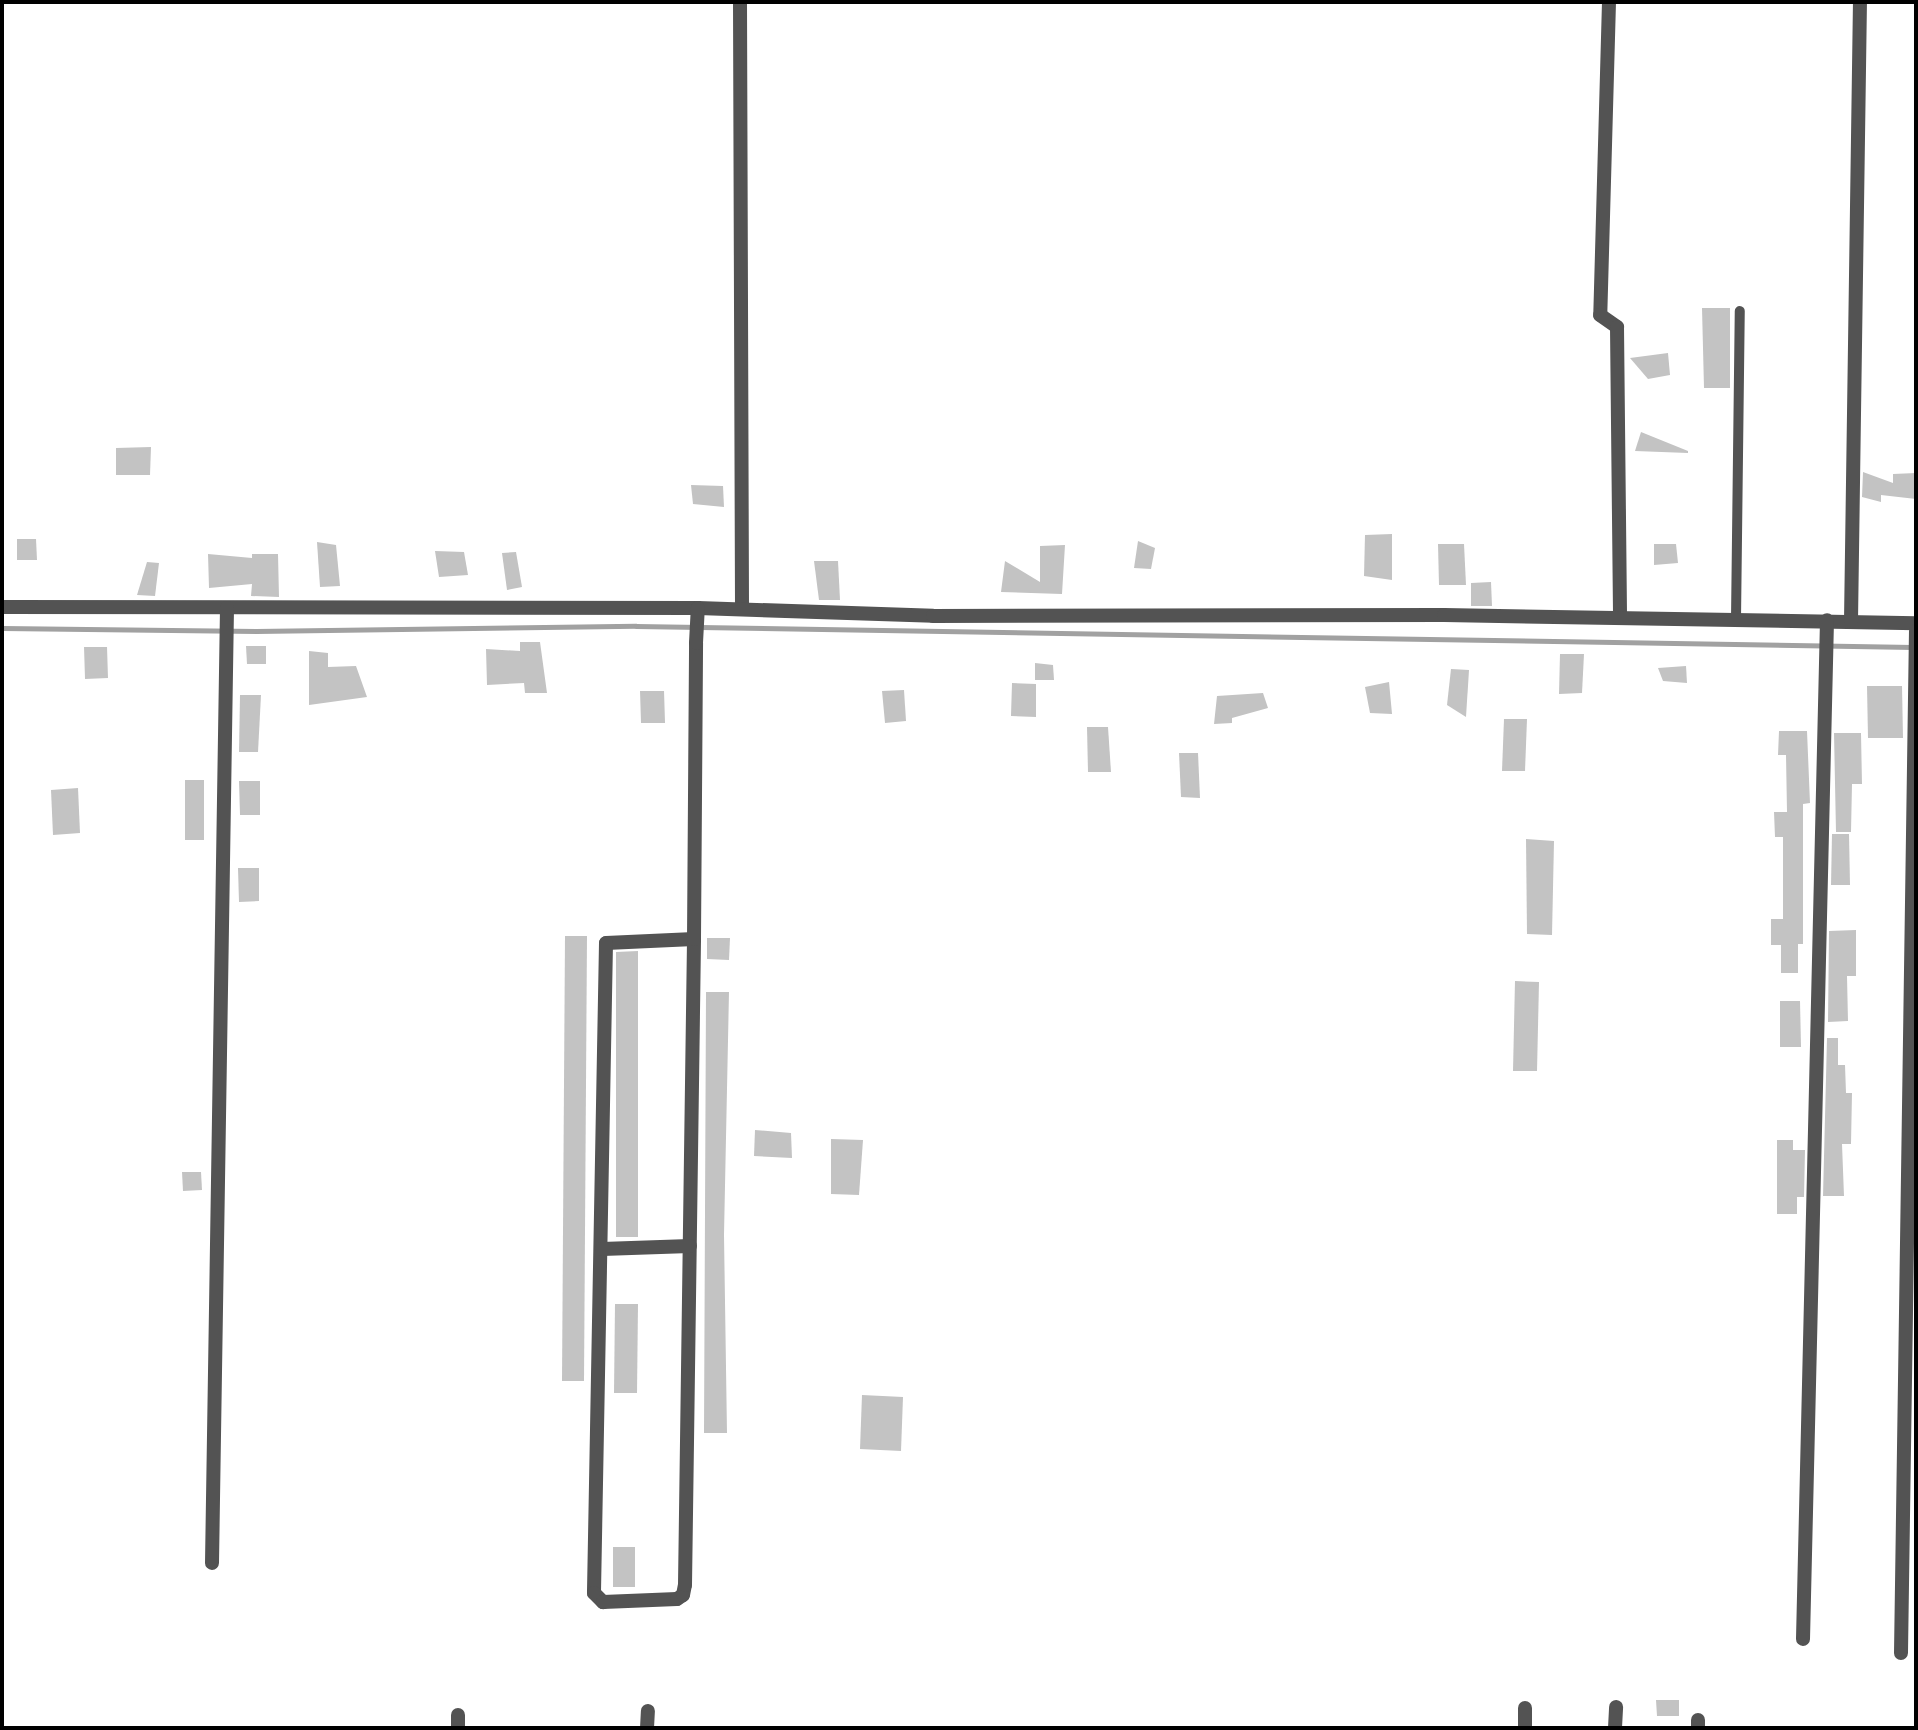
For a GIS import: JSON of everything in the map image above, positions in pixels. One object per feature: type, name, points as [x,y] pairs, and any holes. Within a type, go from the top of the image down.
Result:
[{"type":"street","points":[[740,2],[742,609]]},
{"type":"street","points":[[1609,2],[1600,315],[1617,327],[1620,617]]},
{"type":"street","points":[[1851,621],[1860,2]]},
{"type":"street","points":[[2,607],[227,612],[742,609],[933,616],[1620,617],[1827,624],[1851,621],[1916,623]]},
{"type":"street","points":[[694,939],[606,943],[594,1593],[603,1602],[683,1595],[690,1246],[694,939],[696,643],[698,611]]},
{"type":"street","points":[[212,1563],[227,612]]},
{"type":"street","points":[[1803,1639],[1827,624]]},
{"type":"street","points":[[1901,1653],[1916,633]]},
{"type":"street","points":[[602,1249],[690,1246]]},
{"type":"street","points":[[1615,1728],[1616,1707]]},
{"type":"street","points":[[1525,1708],[1525,1728]]},
{"type":"street","points":[[647,1728],[648,1711]]},
{"type":"lane","points":[[1736,619],[1740,311]]},
{"type":"building","points":[[1702,308],[1730,308],[1730,388],[1704,388]]},
{"type":"building","points":[[1668,353],[1670,375],[1648,379],[1630,358]]},
{"type":"building","points":[[1641,432],[1688,451],[1688,453],[1635,451]]},
{"type":"building","points":[[151,447],[150,475],[116,475],[116,448]]},
{"type":"building","points":[[1863,472],[1893,483],[1893,474],[1916,473],[1916,499],[1881,495],[1881,502],[1862,497]]},
{"type":"building","points":[[691,485],[723,486],[724,507],[693,504]]},
{"type":"building","points":[[1392,534],[1392,580],[1364,576],[1365,535]]},
{"type":"building","points":[[17,539],[36,539],[37,560],[17,560]]},
{"type":"building","points":[[1138,541],[1155,548],[1151,569],[1134,568]]},
{"type":"building","points":[[317,542],[336,545],[340,586],[320,587]]},
{"type":"building","points":[[1438,544],[1464,544],[1466,585],[1439,585]]},
{"type":"building","points":[[1654,544],[1676,544],[1678,563],[1654,565]]},
{"type":"building","points":[[1065,545],[1062,594],[1001,592],[1005,561],[1040,582],[1040,546]]},
{"type":"building","points":[[435,551],[464,552],[468,575],[439,577]]},
{"type":"building","points":[[516,552],[522,587],[507,590],[502,553]]},
{"type":"building","points":[[208,554],[252,558],[252,554],[278,554],[279,597],[251,596],[252,584],[209,588]]},
{"type":"building","points":[[814,561],[838,561],[840,600],[819,600]]},
{"type":"building","points":[[147,562],[159,563],[155,596],[137,595]]},
{"type":"building","points":[[1491,582],[1492,606],[1471,606],[1471,583]]},
{"type":"building","points":[[520,642],[540,642],[547,693],[525,693],[524,683],[487,685],[486,649],[520,651]]},
{"type":"building","points":[[246,646],[266,646],[266,664],[247,664]]},
{"type":"building","points":[[84,647],[107,647],[108,678],[85,679]]},
{"type":"building","points":[[309,651],[328,653],[328,667],[356,666],[367,697],[309,705]]},
{"type":"building","points":[[1560,654],[1584,654],[1582,693],[1559,694]]},
{"type":"building","points":[[1035,663],[1053,665],[1054,680],[1035,680]]},
{"type":"building","points":[[1686,666],[1687,683],[1663,681],[1658,668]]},
{"type":"building","points":[[1451,669],[1469,670],[1466,717],[1447,705]]},
{"type":"building","points":[[1389,682],[1392,714],[1370,713],[1365,687]]},
{"type":"building","points":[[1012,683],[1036,684],[1036,717],[1011,716]]},
{"type":"building","points":[[1867,686],[1902,686],[1903,738],[1868,738]]},
{"type":"building","points":[[904,690],[906,721],[885,723],[882,691]]},
{"type":"building","points":[[640,691],[664,691],[665,723],[641,723]]},
{"type":"building","points":[[1263,693],[1268,708],[1232,718],[1232,723],[1214,724],[1217,696]]},
{"type":"building","points":[[240,695],[261,695],[258,752],[239,752]]},
{"type":"building","points":[[1504,719],[1527,719],[1525,771],[1502,771]]},
{"type":"building","points":[[1087,727],[1108,727],[1111,772],[1088,772]]},
{"type":"building","points":[[1779,731],[1807,731],[1810,803],[1803,804],[1803,944],[1798,944],[1798,973],[1781,973],[1781,945],[1771,945],[1771,919],[1783,919],[1783,837],[1775,837],[1774,812],[1787,812],[1786,755],[1778,755]]},
{"type":"building","points":[[1834,733],[1861,733],[1862,784],[1852,784],[1851,832],[1836,832]]},
{"type":"building","points":[[1179,753],[1198,753],[1200,798],[1181,797]]},
{"type":"building","points":[[185,780],[204,780],[204,840],[185,840]]},
{"type":"building","points":[[239,781],[260,781],[260,815],[240,815]]},
{"type":"building","points":[[78,788],[80,833],[53,835],[51,790]]},
{"type":"building","points":[[1832,834],[1849,834],[1850,885],[1831,885]]},
{"type":"building","points":[[1526,839],[1554,841],[1552,935],[1527,934]]},
{"type":"building","points":[[238,868],[259,868],[259,901],[239,902]]},
{"type":"building","points":[[1856,930],[1856,976],[1847,976],[1848,1021],[1828,1022],[1829,931]]},
{"type":"building","points":[[565,936],[587,936],[584,1381],[562,1381]]},
{"type":"building","points":[[707,938],[730,938],[729,960],[707,959]]},
{"type":"building","points":[[638,951],[638,1237],[616,1237],[616,952]]},
{"type":"building","points":[[1515,981],[1539,982],[1537,1071],[1513,1071]]},
{"type":"building","points":[[706,992],[729,992],[724,1235],[727,1433],[704,1433]]},
{"type":"building","points":[[1780,1001],[1800,1001],[1801,1047],[1780,1047]]},
{"type":"building","points":[[1827,1038],[1838,1038],[1838,1065],[1845,1065],[1846,1093],[1852,1093],[1851,1144],[1842,1144],[1844,1196],[1823,1196]]},
{"type":"building","points":[[755,1130],[791,1133],[792,1158],[754,1156]]},
{"type":"building","points":[[831,1139],[863,1140],[859,1195],[831,1194]]},
{"type":"building","points":[[1777,1140],[1793,1140],[1793,1150],[1805,1150],[1804,1197],[1797,1197],[1797,1214],[1777,1214]]},
{"type":"building","points":[[182,1172],[201,1172],[202,1190],[183,1191]]},
{"type":"building","points":[[615,1304],[638,1304],[637,1393],[614,1393]]},
{"type":"building","points":[[862,1395],[903,1397],[901,1451],[860,1449]]},
{"type":"building","points":[[613,1547],[635,1547],[635,1587],[613,1587]]},
{"type":"building","points":[[1656,1700],[1679,1700],[1679,1716],[1657,1716]]},
{"type":"waterway","points":[[2,628],[256,631],[636,626],[1913,647]]}]
